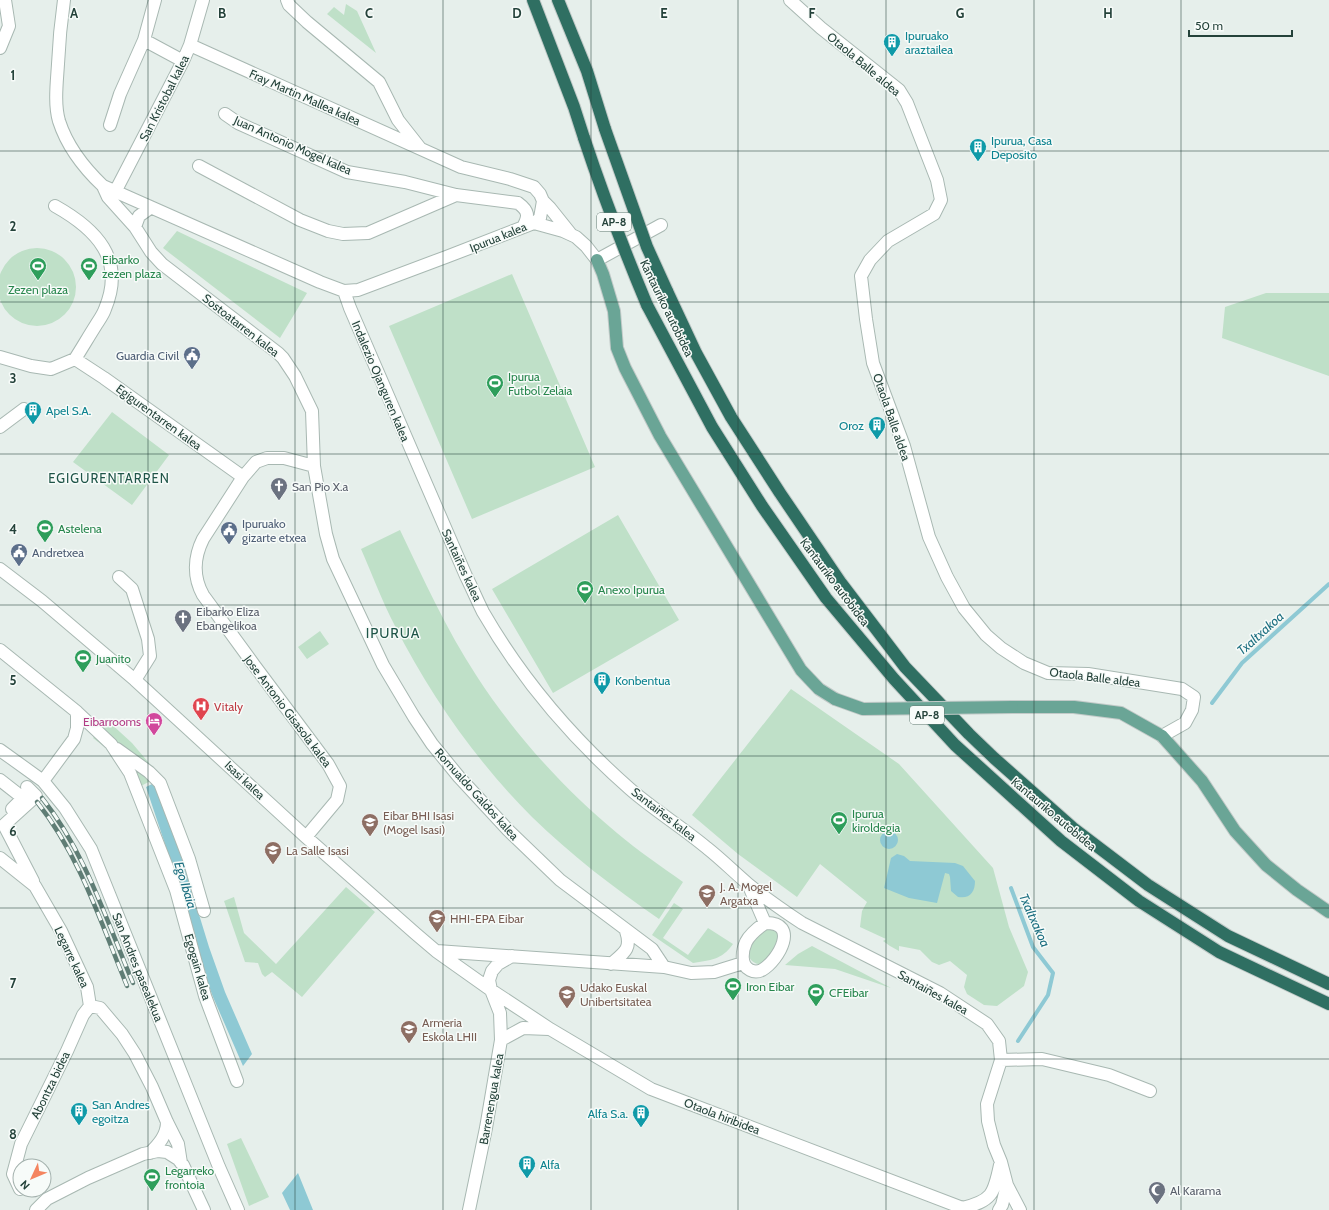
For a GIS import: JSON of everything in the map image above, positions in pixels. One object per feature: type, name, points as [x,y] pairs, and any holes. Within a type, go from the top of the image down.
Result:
[{"type":"highway","name":"Kantauriko autobidea","points":[[534,0],[574,107],[604,199],[647,305],[712,427],[762,506],[826,598],[894,679],[955,745],[1061,841],[1139,901],[1219,952],[1329,1004]]},
{"type":"highway","name":"Kantauriko autobidea","points":[[558,0],[587,71],[605,129],[647,248],[696,352],[731,417],[780,493],[841,583],[905,667],[994,758],[1073,828],[1148,885],[1228,936],[1329,984]]},
{"type":"main road","points":[[597,260],[603,274],[614,311],[616,348],[660,436],[802,670],[819,689],[835,699],[863,709],[1074,707],[1121,713],[1162,736],[1202,781],[1235,831],[1266,865],[1297,890],[1329,912]]},
{"type":"street","points":[[0,48],[9,26],[5,0]]},
{"type":"street","name":"Sostoatarren kalea","points":[[64,0],[61,20],[56,92],[59,121],[71,148],[89,173],[103,186],[115,192],[320,282],[344,291]]},
{"type":"street","points":[[110,125],[120,94],[144,40],[155,0]]},
{"type":"street","name":"San Kristobal kalea","points":[[115,192],[190,46],[203,0]]},
{"type":"street","name":"Fray Martin Mallea kalea","points":[[287,0],[289,5],[307,22],[379,82],[398,120],[421,149]]},
{"type":"street","name":"Otaola Balle aldea","points":[[790,0],[821,28],[899,90],[907,103],[937,180],[941,200],[934,214],[888,241],[870,260],[861,276],[873,363],[904,446],[929,537],[947,577],[964,608],[986,635],[1002,648],[1024,662],[1048,673],[1088,674],[1182,689],[1194,697],[1192,710],[1185,724],[1162,736]]},
{"type":"street","points":[[144,40],[183,61]]},
{"type":"street","name":"Fray Martin Mallea kalea","points":[[190,46],[460,167],[510,179],[534,187],[540,194],[542,201],[550,208],[572,235]]},
{"type":"street","name":"Juan Antonio Mogel kalea","points":[[225,114],[238,123],[347,172],[405,182],[456,195],[518,203]]},
{"type":"street","points":[[199,166],[300,220],[328,231],[343,234],[368,233],[456,195]]},
{"type":"street","points":[[526,185],[528,193],[526,197],[518,203],[524,207],[527,212],[528,225],[540,218],[542,201]]},
{"type":"street","name":"Sostoatarren kalea","points":[[103,186],[108,197],[135,227],[150,252],[162,264],[283,358],[295,376],[312,411],[314,466]]},
{"type":"street","points":[[0,357],[32,366],[51,369],[75,359],[105,310],[111,286],[112,267],[106,251],[96,237],[73,216],[55,206]]},
{"type":"street","points":[[135,227],[139,216],[150,208]]},
{"type":"street","name":"Ipurua kalea","points":[[344,291],[358,290],[528,225],[563,231],[572,235],[586,246],[597,260]]},
{"type":"street","points":[[597,260],[661,225]]},
{"type":"street","name":"Indalezio Ojanguren kalea","points":[[344,291],[420,471]]},
{"type":"street","name":"Egigurentarren kalea","points":[[75,359],[243,477]]},
{"type":"street","points":[[0,427],[24,409]]},
{"type":"street","points":[[243,477],[256,462],[267,458],[284,458],[314,466]]},
{"type":"street","name":"Romualdo Galdos kalea","points":[[314,466],[326,534],[333,559],[383,665],[432,744],[459,777],[508,830],[560,880],[626,931],[652,949],[664,967]]},
{"type":"street","name":"Santaiñes kalea","points":[[420,471],[483,611],[526,677],[586,746],[630,789],[708,848],[749,885],[802,923],[940,993],[987,1024],[999,1041],[1001,1060],[987,1104],[988,1121],[1007,1185],[1020,1210]]},
{"type":"street","name":"Jose Antonio Gisasola kalea","points":[[243,477],[203,538],[198,549],[196,574],[198,585],[203,595],[328,764],[340,786],[337,800],[306,837]]},
{"type":"street","name":"Isasi kalea","points":[[0,569],[42,601],[135,680],[306,837],[436,950],[491,990]]},
{"type":"street","points":[[119,577],[132,589],[148,639],[150,656],[135,680]]},
{"type":"street","name":"Egogain kalea","points":[[0,650],[77,712],[112,744],[149,772],[160,783],[188,859],[204,911]]},
{"type":"street","points":[[43,781],[74,739],[77,728],[77,712]]},
{"type":"street","name":"Egogain kalea","points":[[112,744],[130,773],[176,890],[205,996],[237,1081]]},
{"type":"street","name":"San Andres pasealekua","points":[[0,750],[43,781],[65,808],[91,849],[238,1210]]},
{"type":"street","points":[[0,780],[23,798],[4,817],[8,822]]},
{"type":"street","points":[[27,787],[36,796],[4,825],[35,886]]},
{"type":"street","name":"Legarre kalea","points":[[0,858],[35,886],[61,931],[87,987],[90,1006]]},
{"type":"street","points":[[749,885],[765,923]]},
{"type":"street","points":[[773,922],[782,928],[785,938],[778,954],[760,971],[747,969],[743,963],[742,952],[755,930],[765,923],[773,922]]},
{"type":"street","points":[[782,928],[789,924],[802,923]]},
{"type":"street","points":[[611,964],[627,950],[629,940],[626,931]]},
{"type":"street","points":[[436,950],[664,967],[691,973],[714,972],[743,963]]},
{"type":"street","points":[[501,1040],[500,1013],[491,990],[489,980],[492,971],[498,964],[512,956]]},
{"type":"street","name":"Otaola hiribidea","points":[[491,990],[550,1029],[651,1089],[963,1209]]},
{"type":"street","points":[[90,1006],[100,1008],[122,1034],[135,1054],[149,1080],[178,1144],[181,1163]]},
{"type":"street","name":"Abontza bidea","points":[[18,1158],[21,1144],[83,1015],[90,1006]]},
{"type":"street","name":"Barrenengua kalea","points":[[469,1210],[486,1128],[501,1040],[523,1028],[550,1029]]},
{"type":"street","points":[[1001,1060],[1042,1059],[1109,1075],[1150,1091]]},
{"type":"street","points":[[154,1152],[163,1138],[167,1127],[167,1122]]},
{"type":"street","points":[[36,1210],[47,1199],[88,1178],[143,1154],[154,1152],[167,1152],[178,1159],[204,1210]]},
{"type":"street","points":[[963,1209],[977,1205],[985,1201],[990,1196],[994,1189],[1001,1162]]},
{"type":"street","name":"Santaiñes kalea","points":[[999,1210],[1002,1205],[1007,1185]]},
{"type":"green space","points":[[346,4],[357,11],[376,53],[327,14],[334,7],[344,15]]},
{"type":"green space","points":[[177,231],[307,293],[280,338],[163,248]]},
{"type":"green space","name":"Zezen plaza","points":[[37,248],[52,251],[65,259],[73,272],[76,287],[73,302],[65,315],[52,323],[37,326],[22,323],[9,315],[1,302],[-2,287],[1,272],[9,259],[22,251]]},
{"type":"green space","points":[[512,274],[595,467],[472,519],[389,326]]},
{"type":"green space","points":[[1266,293],[1329,293],[1329,376],[1222,338],[1225,307]]},
{"type":"green space","points":[[112,412],[169,455],[132,505],[73,462]]},
{"type":"green space","name":"Anexo Ipurua","points":[[618,515],[679,620],[553,693],[492,589]]},
{"type":"green space","points":[[400,530],[436,604],[465,658],[491,697],[523,739],[559,779],[597,816],[633,846],[683,882],[659,919],[593,871],[532,817],[492,774],[439,702],[423,677],[395,626],[361,549]]},
{"type":"green space","points":[[320,631],[329,644],[307,659],[298,647]]},
{"type":"green space","name":"Ipurua kiroldegia","points":[[791,689],[899,764],[993,868],[1009,927],[1028,972],[1024,986],[997,1006],[984,1005],[967,994],[964,987],[967,975],[950,961],[939,965],[932,962],[920,950],[899,946],[899,951],[883,941],[886,939],[860,927],[862,911],[867,902],[820,864],[797,897],[738,854],[692,815]]},
{"type":"green space","points":[[108,721],[132,743],[160,776],[139,787],[116,756],[93,738]]},
{"type":"green space","points":[[346,887],[375,912],[302,997],[272,972],[265,977],[262,974],[258,963],[245,962],[224,901],[234,897],[244,933],[276,964]]},
{"type":"green space","points":[[674,903],[683,909],[663,938],[688,955],[708,928],[733,944],[720,956],[710,960],[693,963],[652,935]]},
{"type":"green space","points":[[767,929],[774,931],[778,935],[778,940],[768,958],[757,964],[751,960],[749,956],[750,947],[756,938]]},
{"type":"green space","points":[[812,946],[891,988],[835,969],[785,965],[798,954]]},
{"type":"green space","points":[[241,1138],[269,1197],[249,1206],[227,1144]]},
{"type":"water","name":"Ego Ibaia","points":[[158,781],[209,947],[225,992],[252,1054],[243,1066],[206,978],[171,862],[146,787]]},
{"type":"water","points":[[889,831],[895,834],[898,840],[895,846],[889,849],[883,846],[880,840],[883,834]]},
{"type":"water","points":[[897,854],[904,856],[910,861],[955,863],[963,866],[975,881],[973,891],[969,896],[958,897],[951,891],[949,874],[945,873],[937,903],[909,898],[884,888],[891,858]]},
{"type":"water","points":[[298,1173],[313,1210],[290,1210],[282,1193]]},
{"type":"waterway","name":"Txaltxakoa","points":[[1212,703],[1242,663],[1329,584]]},
{"type":"waterway","name":"Txaltxakoa","points":[[1011,888],[1033,947],[1053,973],[1048,995],[1018,1041]]},
{"type":"railway","points":[[42,798],[71,841],[83,863],[133,983]]},
{"type":"railway","points":[[37,802],[66,845],[78,867],[127,986]]},
{"type":"place","name":"Ipuruako araztailea","points":[[892,57]]},
{"type":"place","name":"Ipurua, Casa Deposito","points":[[978,162]]},
{"type":"place","name":"Zezen plaza","points":[[38,281]]},
{"type":"place","name":"Eibarko zezen plaza","points":[[89,281]]},
{"type":"place","name":"Guardia Civil","points":[[192,370]]},
{"type":"place","name":"Ipurua Futbol Zelaia","points":[[495,398]]},
{"type":"place","name":"Apel S.A.","points":[[33,425]]},
{"type":"place","name":"Oroz","points":[[877,440]]},
{"type":"place","name":"San Pio X.a","points":[[279,501]]},
{"type":"place","name":"Astelena","points":[[45,543]]},
{"type":"place","name":"Ipuruako gizarte etxea","points":[[229,545]]},
{"type":"place","name":"Andretxea","points":[[19,567]]},
{"type":"place","name":"Anexo Ipurua","points":[[585,604]]},
{"type":"place","name":"Eibarko Eliza Ebangelikoa","points":[[183,633]]},
{"type":"place","name":"Juanito","points":[[83,673]]},
{"type":"place","name":"Konbentua","points":[[602,695]]},
{"type":"place","name":"Vitaly","points":[[201,721]]},
{"type":"place","name":"Eibarrooms","points":[[154,736]]},
{"type":"place","name":"Ipurua kiroldegia","points":[[839,835]]},
{"type":"place","name":"Eibar BHI Isasi (Mogel Isasi)","points":[[370,837]]},
{"type":"place","name":"La Salle Isasi","points":[[273,865]]},
{"type":"place","name":"J. A. Mogel Argatxa","points":[[707,908]]},
{"type":"place","name":"HHI-EPA Eibar","points":[[437,933]]},
{"type":"place","name":"Iron Eibar","points":[[733,1001]]},
{"type":"place","name":"CFEibar","points":[[816,1007]]},
{"type":"place","name":"Udako Euskal Unibertsitatea","points":[[567,1009]]},
{"type":"place","name":"Armeria Eskola LHII","points":[[409,1044]]},
{"type":"place","name":"San Andres egoitza","points":[[79,1126]]},
{"type":"place","name":"Alfa S.a.","points":[[641,1128]]},
{"type":"place","name":"Alfa","points":[[527,1179]]},
{"type":"place","name":"Legarreko frontoia","points":[[152,1192]]},
{"type":"place","name":"Al Karama","points":[[1157,1205]]},
{"type":"district","name":"EGIGURENTARREN","points":[[109,478]]},
{"type":"district","name":"IPURUA","points":[[393,633]]}]
